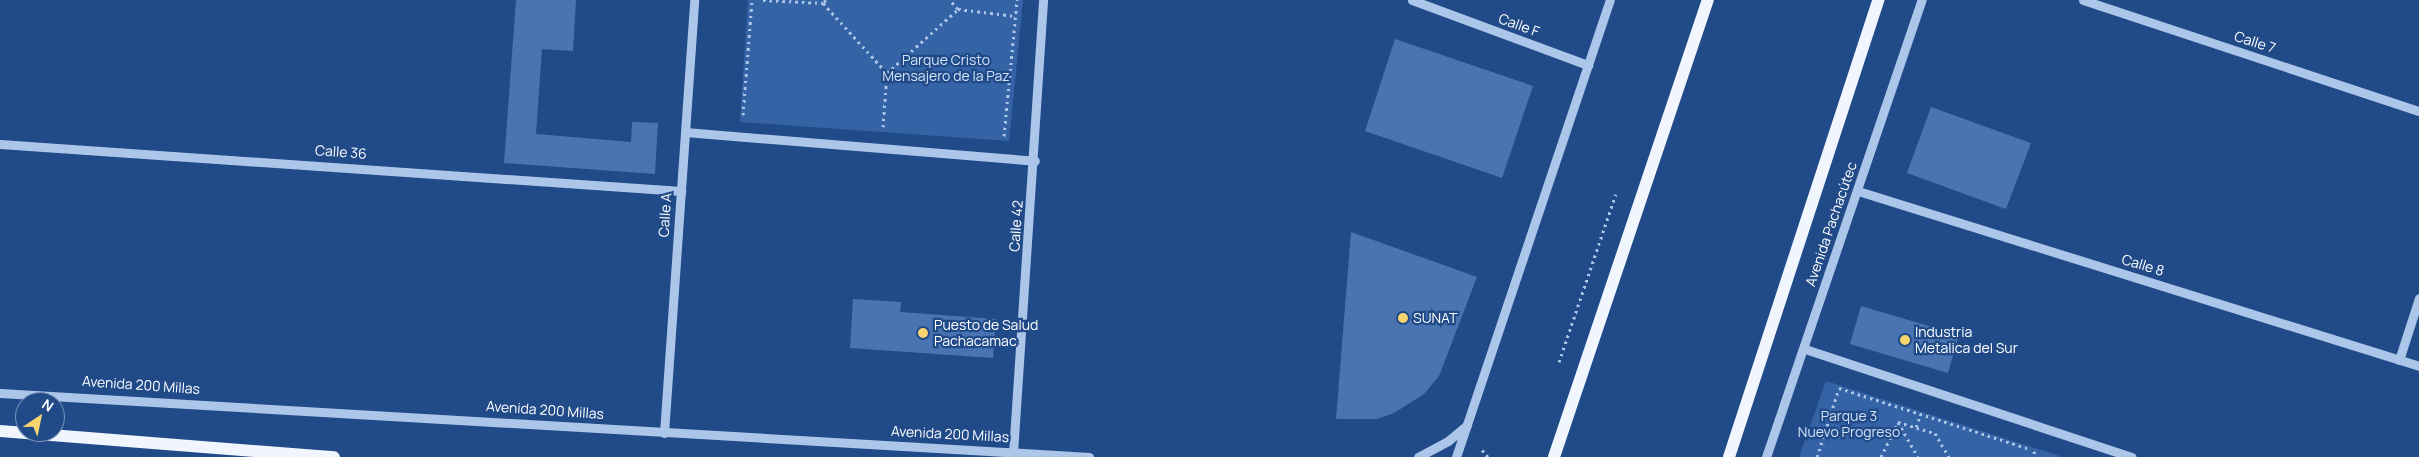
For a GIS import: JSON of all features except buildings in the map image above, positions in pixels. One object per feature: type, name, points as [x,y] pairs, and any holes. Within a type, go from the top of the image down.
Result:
[{"type":"main road","points":[[1554,457],[1708,0]]},
{"type":"main road","name":"Avenida Pachacútec","points":[[1729,457],[1878,0]]},
{"type":"main road","points":[[0,431],[334,457]]},
{"type":"street","name":"Calle A","points":[[664,433],[694,0]]},
{"type":"street","name":"Calle 42","points":[[1013,453],[1035,161],[1043,0]]},
{"type":"street","name":"Calle F","points":[[1412,0],[1588,65]]},
{"type":"street","points":[[1456,457],[1470,423],[1610,0]]},
{"type":"street","name":"Avenida Pachacútec","points":[[1766,457],[1805,349],[1922,0]]},
{"type":"street","name":"Calle 7","points":[[2083,0],[2419,111]]},
{"type":"street","points":[[685,132],[1035,161]]},
{"type":"street","name":"Calle 36","points":[[0,144],[681,191]]},
{"type":"street","name":"Calle 8","points":[[1858,191],[2419,366]]},
{"type":"street","points":[[2399,360],[2419,298]]},
{"type":"street","points":[[1805,349],[2132,457]]},
{"type":"street","name":"Avenida 200 Millas","points":[[0,393],[1090,457]]},
{"type":"street","points":[[1418,457],[1448,441],[1470,423]]},
{"type":"path","points":[[752,0],[743,117],[753,117]]},
{"type":"path","points":[[763,0],[824,2],[887,73]]},
{"type":"path","points":[[950,0],[958,8],[1016,16]]},
{"type":"path","points":[[994,136],[1003,137],[1017,0]]},
{"type":"path","points":[[883,128],[887,73],[958,8]]},
{"type":"path","points":[[874,127],[893,129]]},
{"type":"path","points":[[1817,457],[1839,388],[2041,453]]},
{"type":"path","points":[[1916,427],[1921,414]]},
{"type":"path","points":[[1898,422],[1935,434],[1949,457]]},
{"type":"path","points":[[1880,457],[1898,422]]},
{"type":"path","points":[[1898,422],[1918,457]]},
{"type":"path","points":[[1482,450],[1488,457]]},
{"type":"path","points":[[2034,451],[2034,457]]},
{"type":"green space","name":"Parque Cristo Mensajero de la Paz","points":[[748,0],[1023,0],[1009,141],[740,122]]},
{"type":"green space","name":"Parque 3 Nuevo Progreso","points":[[1826,381],[2063,457],[1799,457]]},
{"type":"place","name":"SUNAT","points":[[1403,318]]},
{"type":"place","name":"Puesto de Salud Pachacamac","points":[[923,333]]},
{"type":"place","name":"Industria Metalica del Sur","points":[[1905,340]]}]
